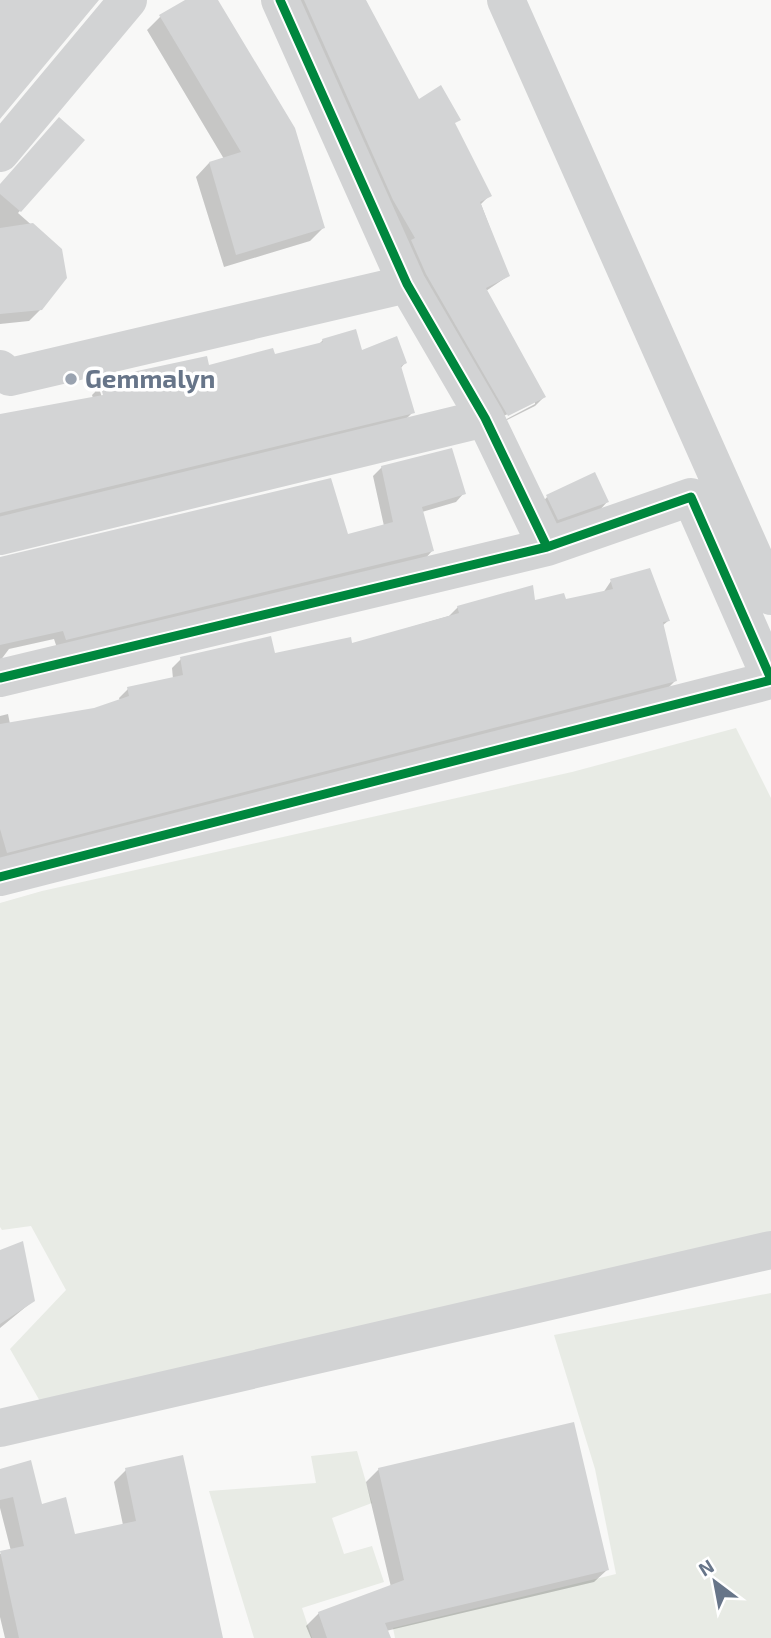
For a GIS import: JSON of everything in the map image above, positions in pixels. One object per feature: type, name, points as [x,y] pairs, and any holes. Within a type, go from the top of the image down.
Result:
[{"type":"street","points":[[0,153],[128,0]]},
{"type":"street","points":[[280,0],[407,284],[485,418],[547,547]]},
{"type":"street","points":[[506,0],[771,596]]},
{"type":"street","points":[[0,369],[10,377],[407,284]]},
{"type":"street","points":[[0,536],[485,418]]},
{"type":"street","points":[[0,678],[547,547],[691,497],[771,680],[0,877]]},
{"type":"street","points":[[0,1428],[771,1250]]},
{"type":"shaded area","points":[[736,728],[771,798],[771,1233],[41,1403],[10,1349],[66,1290],[31,1226],[2,1230],[0,1227],[0,903],[42,891],[572,772]]},
{"type":"shaded area","points":[[771,1293],[771,1638],[395,1638],[393,1628],[616,1574],[595,1469],[554,1335]]},
{"type":"shaded area","points":[[357,1451],[372,1503],[332,1518],[344,1554],[372,1546],[384,1582],[302,1608],[312,1638],[254,1638],[209,1491],[316,1483],[311,1456]]},
{"type":"building","points":[[0,0],[99,0],[0,119]]},
{"type":"building","points":[[185,0],[218,0],[295,128],[325,228],[236,255],[209,162],[241,152],[159,15]]},
{"type":"building","points":[[304,0],[366,0],[419,99],[441,85],[461,120],[455,123],[492,196],[480,202],[510,276],[486,288],[546,397],[508,416],[426,274],[411,240],[415,238],[393,200]]},
{"type":"building","points":[[59,117],[85,140],[21,212],[0,194],[0,184]]},
{"type":"building","points":[[33,223],[62,249],[67,278],[42,310],[0,314],[0,228]]},
{"type":"building","points":[[356,329],[362,350],[397,336],[407,363],[401,366],[415,413],[0,513],[0,414],[103,395],[100,384],[137,371],[207,356],[209,365],[273,348],[275,354],[323,342],[322,339]]},
{"type":"building","points":[[452,448],[466,494],[422,507],[434,551],[66,640],[63,631],[0,645],[0,557],[331,478],[348,534],[393,522],[381,466]]},
{"type":"building","points":[[595,472],[609,502],[558,520],[546,495]]},
{"type":"building","points":[[650,568],[670,621],[663,622],[677,681],[7,853],[0,829],[0,724],[94,708],[129,696],[127,687],[183,675],[180,657],[271,636],[275,653],[351,637],[352,643],[459,613],[457,606],[533,585],[535,600],[564,593],[566,599],[613,589],[610,579]]},
{"type":"building","points":[[23,1241],[35,1301],[0,1324],[0,1250]]},
{"type":"building","points":[[574,1422],[609,1570],[385,1623],[391,1638],[327,1638],[318,1612],[404,1580],[378,1468]]},
{"type":"building","points":[[183,1455],[223,1638],[19,1638],[0,1551],[24,1546],[13,1497],[0,1500],[0,1469],[31,1460],[42,1504],[66,1497],[75,1534],[136,1521],[125,1468]]},
{"type":"cycle path","points":[[280,0],[407,284],[485,418],[547,547]]},
{"type":"cycle path","points":[[0,678],[547,547],[691,497],[771,679]]},
{"type":"cycle path","points":[[0,877],[771,680]]},
{"type":"place","name":"Gemmalyn","points":[[71,379]]}]
